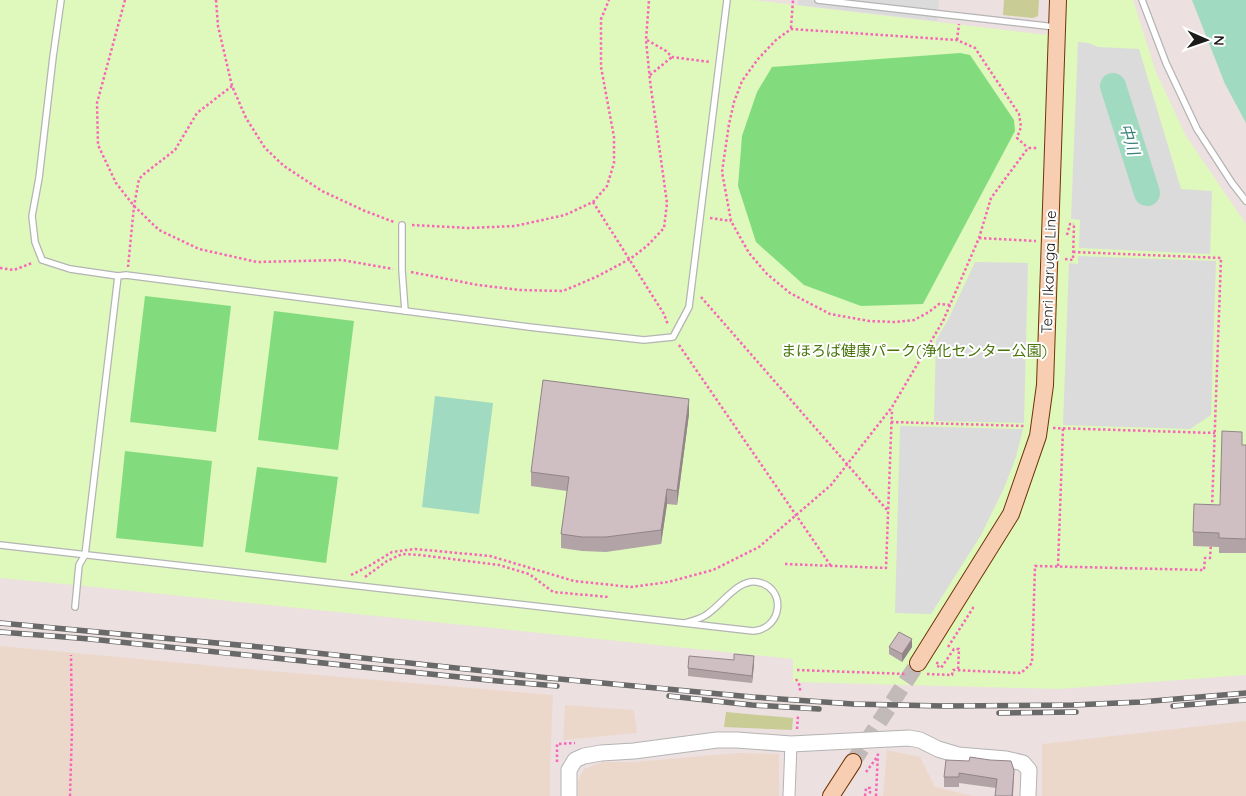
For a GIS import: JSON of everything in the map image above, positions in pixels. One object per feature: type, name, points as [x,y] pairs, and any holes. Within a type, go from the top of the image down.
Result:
[{"type":"main road","name":"Tenri Ikaruga Line","points":[[918,670],[1011,514],[1038,436],[1045,385],[1058,0]]},
{"type":"main road","points":[[831,796],[853,762]]},
{"type":"street","points":[[569,796],[569,770],[575,760],[584,756],[601,753],[634,751],[717,740],[791,744],[909,738],[920,740],[958,755],[1006,759],[1023,763],[1029,770],[1028,796]]},
{"type":"street","points":[[789,796],[791,744]]},
{"type":"lane","points":[[61,0],[32,216],[35,242],[42,260],[70,268],[118,276],[126,275],[644,340],[673,337],[689,307],[727,0]]},
{"type":"lane","points":[[818,0],[1057,27]]},
{"type":"lane","points":[[1142,0],[1166,63],[1197,129],[1246,201]]},
{"type":"lane","points":[[402,225],[402,270],[405,311]]},
{"type":"lane","points":[[75,607],[79,565],[85,555],[118,276]]},
{"type":"lane","points":[[0,545],[85,555],[343,584],[685,623],[757,631],[771,624],[775,619],[777,601],[773,592],[764,584],[750,582],[737,588],[707,614],[699,619],[685,623]]},
{"type":"path","points":[[125,0],[97,103],[98,146],[116,183],[134,206],[159,230],[198,249],[257,262],[342,260],[478,285],[520,290],[563,291],[596,278],[630,259],[647,246],[664,228],[666,203],[646,40],[649,0]]},
{"type":"path","points":[[216,0],[218,26],[232,86],[246,118],[265,148],[284,166],[322,191],[365,211],[402,225],[470,228],[515,226],[565,215],[593,202],[607,186],[614,163],[614,137],[601,67],[601,19],[609,0]]},
{"type":"path","points":[[791,28],[793,0]]},
{"type":"path","points":[[957,40],[960,16]]},
{"type":"path","points":[[950,305],[938,304],[929,312],[914,320],[895,322],[869,321],[830,314],[790,293],[767,274],[749,253],[731,221],[722,172],[729,124],[734,102],[742,81],[758,59],[776,40],[791,28],[957,40],[975,48],[1019,114],[1021,128],[1017,138],[1028,148],[1039,148]]},
{"type":"path","points":[[646,40],[666,51],[672,57],[719,63]]},
{"type":"path","points":[[650,76],[672,57]]},
{"type":"path","points":[[126,275],[129,265],[134,206],[139,179],[175,150],[197,113],[232,86]]},
{"type":"path","points":[[346,576],[369,566],[392,552],[414,549],[490,556],[574,581],[631,587],[668,582],[713,570],[759,547],[831,485],[892,408],[943,321],[979,238],[991,198],[1028,148]]},
{"type":"path","points":[[593,202],[664,314],[673,337],[831,566]]},
{"type":"path","points":[[700,217],[731,221]]},
{"type":"path","points":[[1064,242],[1070,224],[1074,224],[1073,260]]},
{"type":"path","points":[[979,238],[1037,241]]},
{"type":"path","points":[[1073,252],[1221,258],[1212,510]]},
{"type":"path","points":[[0,268],[14,270],[42,260]]},
{"type":"path","points":[[692,286],[888,511]]},
{"type":"path","points":[[785,564],[886,568],[892,408]]},
{"type":"path","points":[[891,422],[1029,426]]},
{"type":"path","points":[[1049,427],[1215,433]]},
{"type":"path","points":[[1058,566],[1063,428]]},
{"type":"path","points":[[797,670],[918,670],[952,675],[953,670],[1021,673],[1032,663],[1035,566],[1204,570],[1205,558],[1210,558],[1211,539]]},
{"type":"path","points":[[343,584],[367,576],[387,561],[402,554],[500,565],[528,574],[553,592],[609,597]]},
{"type":"path","points":[[947,649],[973,608]]},
{"type":"path","points":[[942,657],[936,665],[941,668],[954,649],[960,649],[958,670]]},
{"type":"path","points":[[70,796],[72,729],[71,655]]},
{"type":"path","points":[[796,679],[800,686],[800,693]]},
{"type":"path","points":[[866,773],[878,753],[876,796]]},
{"type":"path","points":[[865,796],[866,788],[870,788],[870,796]]},
{"type":"shaded area","points":[[798,0],[939,0],[937,21],[798,5]]},
{"type":"shaded area","points":[[1004,0],[1039,0],[1038,16],[1033,18],[1003,15]]},
{"type":"shaded area","points":[[1192,0],[1246,0],[1246,123],[1225,84]]},
{"type":"shaded area","points":[[1078,42],[1098,47],[1139,49],[1181,189],[1212,191],[1210,254],[1079,248],[1080,220],[1071,219]]},
{"type":"shaded area","points":[[1078,256],[1216,261],[1211,415],[1190,429],[1063,425],[1069,263],[1078,264]]},
{"type":"shaded area","points":[[975,262],[1028,263],[1024,423],[934,421],[936,340],[949,318]]},
{"type":"shaded area","points":[[435,396],[493,403],[479,514],[422,507]]},
{"type":"shaded area","points":[[900,426],[1023,429],[1016,457],[1004,488],[981,535],[931,614],[895,613]]},
{"type":"shaded area","points":[[0,646],[553,695],[550,796],[0,796]]},
{"type":"shaded area","points":[[565,705],[634,710],[637,733],[563,740]]},
{"type":"shaded area","points":[[726,712],[793,718],[792,730],[724,727]]},
{"type":"shaded area","points":[[1246,721],[1246,796],[1042,796],[1042,744]]},
{"type":"shaded area","points":[[887,750],[920,757],[935,787],[973,796],[883,796]]},
{"type":"shaded area","points":[[737,753],[779,754],[779,796],[578,796],[578,781],[584,769],[602,762],[634,762]]},
{"type":"green space","name":"まほろば健康パーク(浄化センター公園)","points":[[0,0],[753,0],[1039,34],[1063,35],[1064,0],[1133,0],[1156,72],[1186,136],[1246,224],[1246,675],[1059,689],[793,682],[793,659],[0,578]]},
{"type":"green space","points":[[960,53],[970,55],[1014,120],[1015,131],[923,304],[861,306],[804,285],[756,242],[738,186],[742,136],[757,92],[772,67]]},
{"type":"green space","points":[[145,296],[231,306],[216,432],[130,422]]},
{"type":"green space","points":[[274,311],[354,321],[338,450],[258,440]]},
{"type":"green space","points":[[125,451],[212,461],[203,547],[116,538]]},
{"type":"green space","points":[[257,467],[338,477],[326,563],[245,552]]},
{"type":"building","points":[[543,380],[689,399],[677,491],[667,489],[661,530],[606,537],[582,537],[561,534],[569,477],[531,472]]},
{"type":"building","points":[[1222,431],[1242,432],[1242,445],[1246,445],[1246,539],[1219,538],[1219,533],[1193,532],[1194,504],[1220,505]]},
{"type":"building","points":[[899,632],[912,639],[902,654],[889,647]]},
{"type":"building","points":[[734,654],[754,656],[752,676],[688,668],[689,656],[734,660]]},
{"type":"building","points":[[970,757],[1011,761],[1014,770],[1012,796],[995,796],[997,779],[959,773],[959,777],[944,777],[946,760],[969,761]]},
{"type":"waterway","name":"中川","points":[[1113,86],[1147,193]]},
{"type":"tunnel","points":[[853,762],[918,663]]},
{"type":"railway","points":[[0,623],[260,647],[549,678],[752,697],[853,704],[943,706],[1073,705],[1141,702],[1246,693]]},
{"type":"railway","points":[[0,632],[90,639],[557,686]]},
{"type":"railway","points":[[669,696],[752,705],[819,709]]},
{"type":"railway","points":[[1173,706],[1246,700]]},
{"type":"railway","points":[[999,713],[1076,712]]}]
